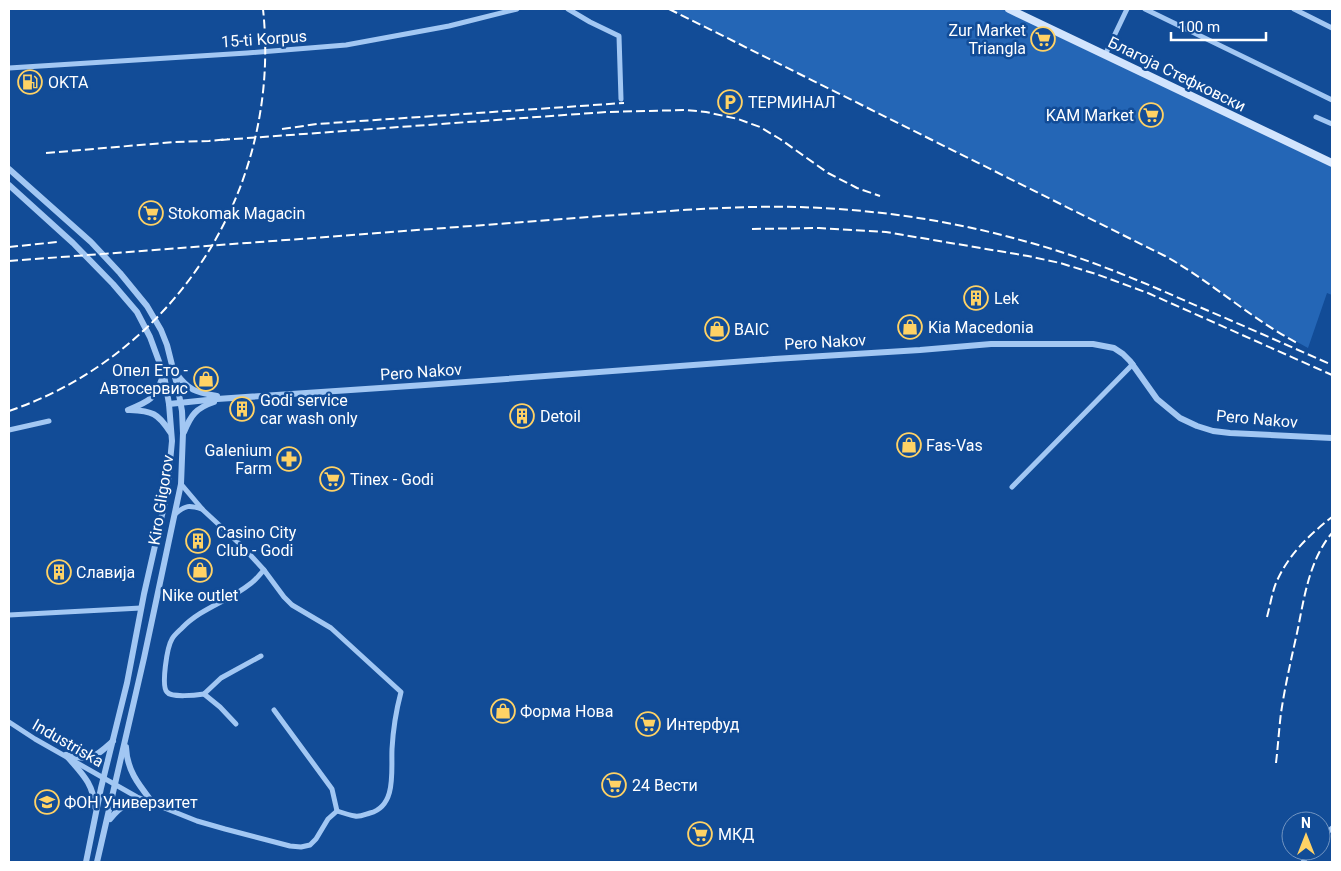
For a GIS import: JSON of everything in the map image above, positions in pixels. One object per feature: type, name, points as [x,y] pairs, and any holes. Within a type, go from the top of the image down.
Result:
[{"type":"main road","name":"Благоја Стефковски","points":[[1009,9],[1332,163]]},
{"type":"street","name":"15-ti Korpus","points":[[9,68],[346,45],[448,26],[517,9]]},
{"type":"street","points":[[568,9],[619,36],[621,99]]},
{"type":"street","points":[[1105,55],[1128,9]]},
{"type":"street","points":[[1145,9],[1332,100]]},
{"type":"street","points":[[1294,9],[1332,28]]},
{"type":"street","points":[[1316,117],[1332,124]]},
{"type":"street","name":"Kiro Gligorov","points":[[9,169],[91,242],[140,296],[153,315],[167,345],[181,403],[183,433],[181,484],[98,862]]},
{"type":"street","name":"Kiro Gligorov","points":[[9,185],[73,243],[137,312],[150,337],[164,375],[169,404],[172,441],[168,494],[141,608],[127,683],[86,862]]},
{"type":"street","name":"Pero Nakov","points":[[226,398],[426,386],[1012,343],[1093,344],[1105,345],[1123,354],[1133,364],[1157,398],[1180,418],[1197,426],[1213,431],[1230,433],[1332,438]]},
{"type":"street","points":[[1012,488],[1133,364]]},
{"type":"street","points":[[174,369],[180,379],[192,390],[226,398]]},
{"type":"street","points":[[164,375],[159,388],[148,401],[128,410],[148,411],[155,414],[171,433]]},
{"type":"street","points":[[169,404],[226,398]]},
{"type":"street","points":[[183,433],[191,416],[198,409],[226,398]]},
{"type":"street","points":[[9,430],[49,421]]},
{"type":"street","points":[[181,484],[203,510],[243,547],[292,605],[331,628],[401,692],[395,719],[390,792],[384,805],[375,812],[357,817],[337,811],[332,789],[274,710]]},
{"type":"street","points":[[175,514],[188,506],[203,510]]},
{"type":"street","points":[[261,656],[221,678],[204,694],[172,696],[165,690],[167,656],[171,640],[197,615],[251,584],[264,570]]},
{"type":"street","points":[[9,615],[141,608]]},
{"type":"street","points":[[204,694],[236,724]]},
{"type":"street","name":"Industriska","points":[[9,722],[131,794],[175,813],[225,829],[290,846],[301,847],[310,845],[316,839],[328,819],[337,811]]},
{"type":"street","points":[[126,736],[127,762],[136,781],[152,803]]},
{"type":"street","points":[[66,755],[78,758],[96,756],[114,740]]},
{"type":"street","points":[[66,755],[91,787],[95,800],[96,818]]},
{"type":"street","points":[[107,822],[116,810],[122,806],[132,803],[152,803]]},
{"type":"shaded area","points":[[669,9],[1006,9],[1332,163],[1332,295],[1327,293],[1308,348],[1270,327],[1195,274],[1165,256]]},
{"type":"railway","points":[[9,411],[69,384],[123,349],[169,305],[207,255],[236,199],[255,138],[264,75],[263,9]]},
{"type":"railway","points":[[669,9],[1165,256],[1199,277],[1264,323],[1299,344]]},
{"type":"railway","points":[[282,129],[317,124],[624,103]]},
{"type":"railway","points":[[221,140],[606,112],[686,110],[738,119],[760,127],[828,173],[857,188],[880,196]]},
{"type":"railway","points":[[46,153],[228,139]]},
{"type":"railway","points":[[9,261],[682,210],[739,207],[854,210],[968,227],[1068,254],[1155,288],[1332,365]]},
{"type":"railway","points":[[752,229],[819,228],[886,232],[1060,263],[1148,293],[1332,375]]},
{"type":"railway","points":[[9,247],[57,242]]},
{"type":"railway","points":[[1267,617],[1276,583],[1287,563],[1307,538],[1332,517]]},
{"type":"railway","points":[[1276,763],[1280,719],[1305,594],[1318,555],[1332,533]]},
{"type":"place","name":"Zur Market Triangla","points":[[1043,39]]},
{"type":"place","name":"OKTA","points":[[30,82]]},
{"type":"place","name":"ТЕРМИНАЛ","points":[[730,102]]},
{"type":"place","name":"KAM Market","points":[[1151,115]]},
{"type":"place","name":"Stokomak Magacin","points":[[151,213]]},
{"type":"place","name":"Lek","points":[[976,298]]},
{"type":"place","name":"Kia Macedonia","points":[[910,327]]},
{"type":"place","name":"BAIC","points":[[717,329]]},
{"type":"place","name":"Опел Ето - Автосервис","points":[[206,379]]},
{"type":"place","name":"Godi service car wash only","points":[[242,409]]},
{"type":"place","name":"Detoil","points":[[522,416]]},
{"type":"place","name":"Fas-Vas","points":[[909,445]]},
{"type":"place","name":"Galenium Farm","points":[[289,459]]},
{"type":"place","name":"Tinex - Godi","points":[[332,479]]},
{"type":"place","name":"Casino City Club - Godi","points":[[198,541]]},
{"type":"place","name":"Nike outlet","points":[[200,570]]},
{"type":"place","name":"Славија","points":[[59,572]]},
{"type":"place","name":"Форма Нова","points":[[503,711]]},
{"type":"place","name":"Интерфуд","points":[[648,724]]},
{"type":"place","name":"24 Вести","points":[[614,785]]},
{"type":"place","name":"ФОН Универзитет","points":[[47,802]]},
{"type":"place","name":"МКД","points":[[700,834]]}]
